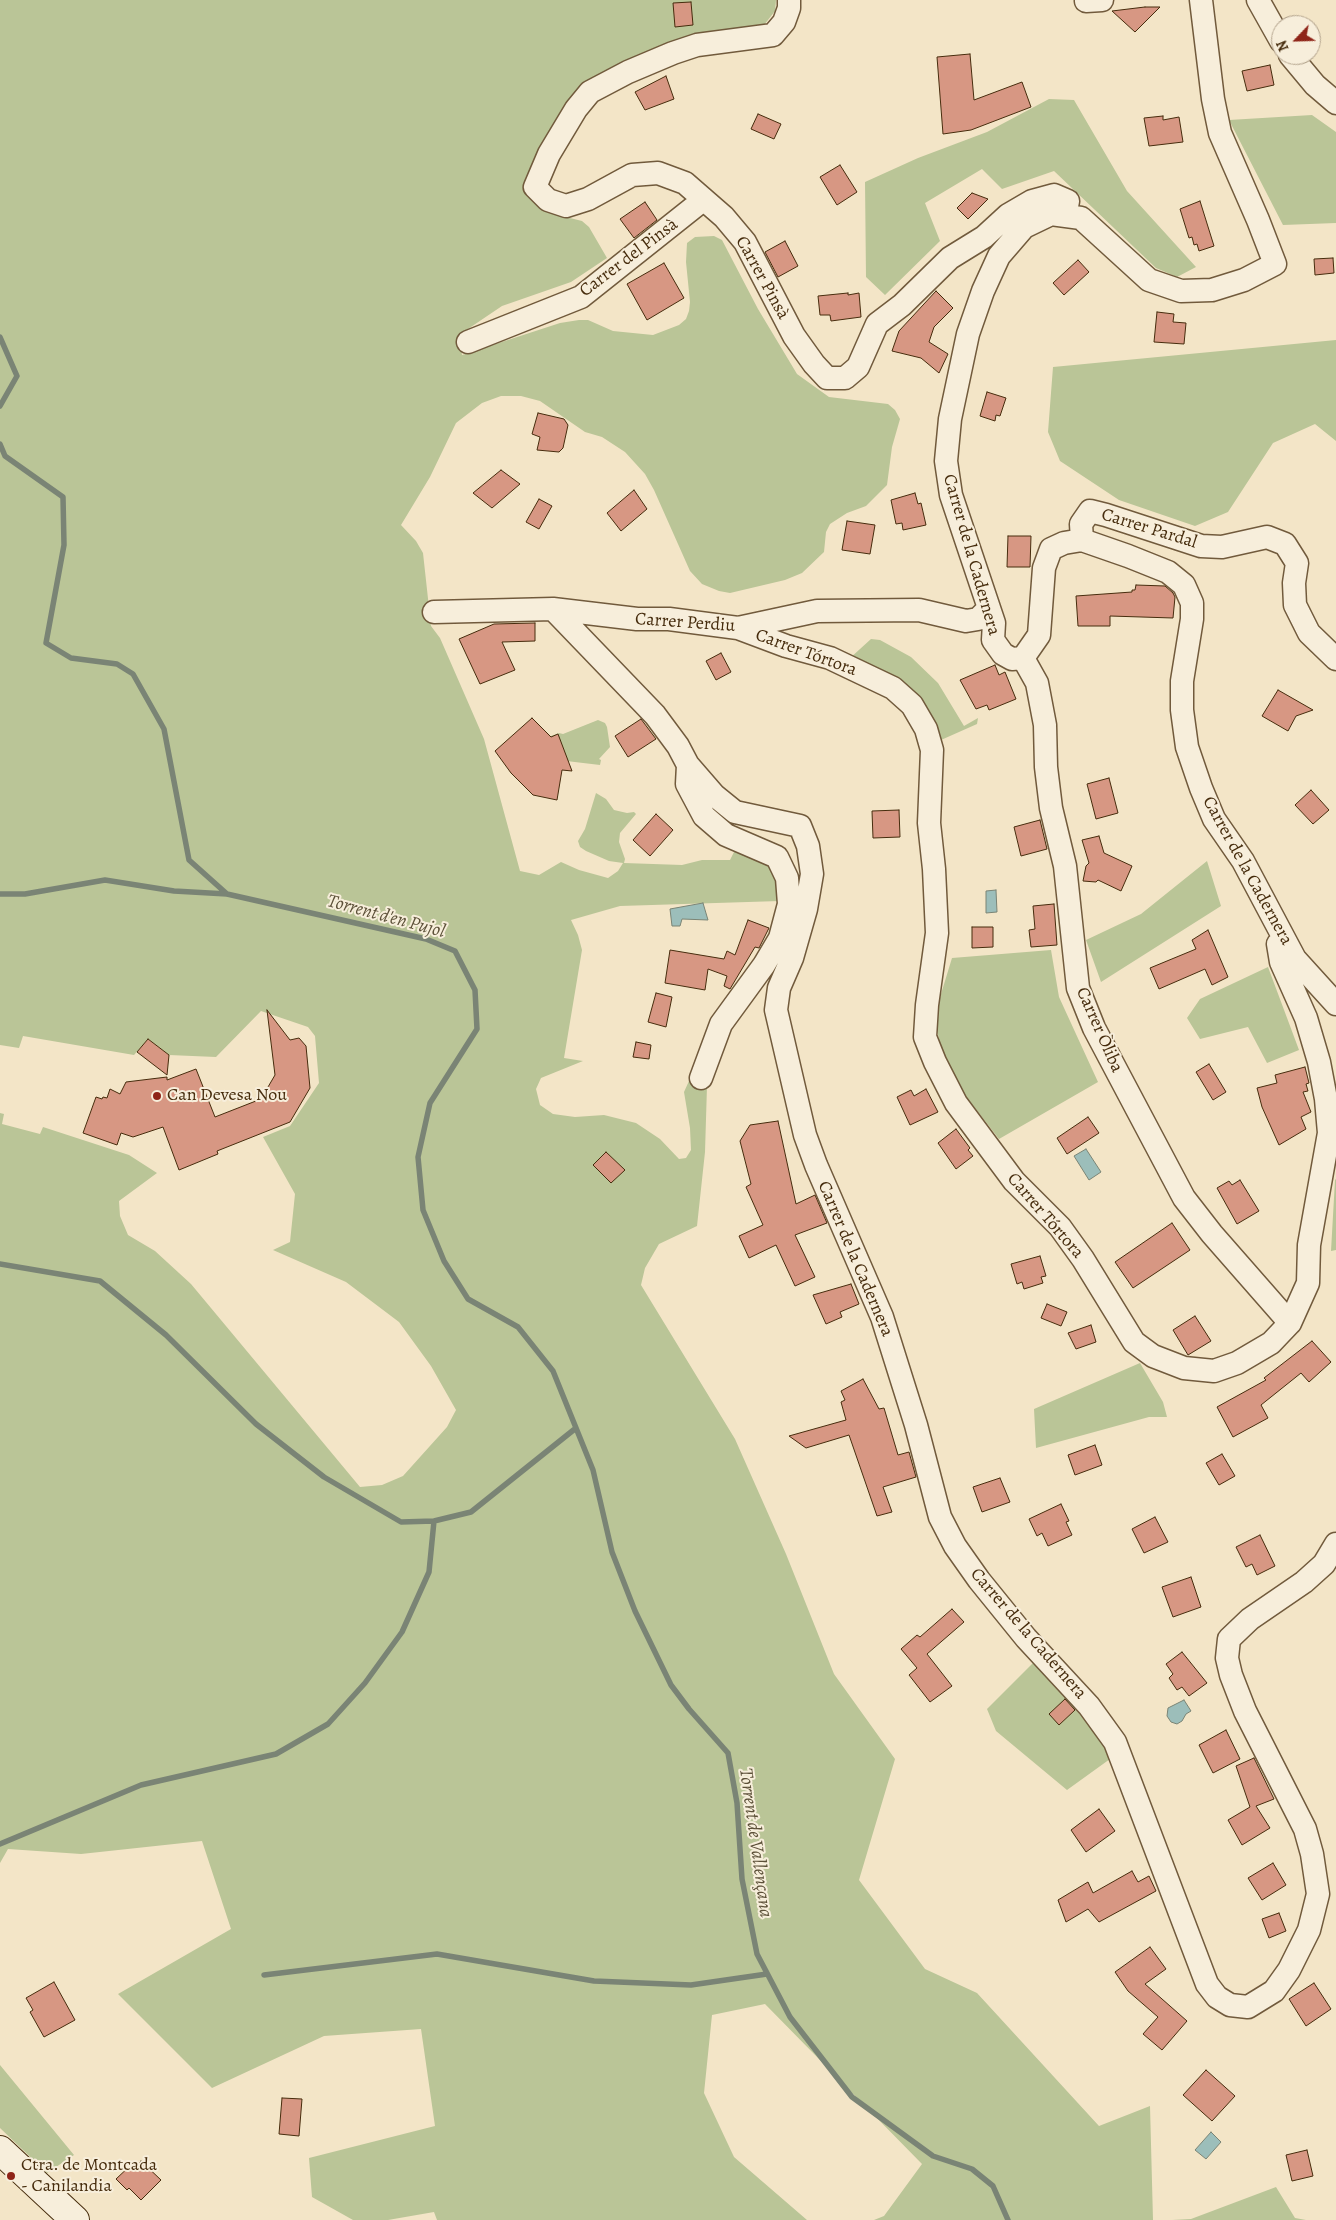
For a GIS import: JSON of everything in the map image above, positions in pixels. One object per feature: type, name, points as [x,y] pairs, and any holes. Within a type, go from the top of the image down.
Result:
[{"type":"street","name":"Carrer Pinsà","points":[[789,0],[789,8],[784,22],[773,35],[697,45],[628,72],[590,92],[576,109],[549,154],[535,187],[548,200],[566,206],[588,199],[632,175],[658,173],[685,183],[724,216],[745,242],[794,336],[814,364],[827,378],[845,378],[858,367],[877,324],[902,305],[950,258],[984,237],[1008,215],[1032,201],[1054,195],[1068,201],[1065,216]]},
{"type":"street","name":"Carrer de la Cadernera","points":[[1023,658],[1012,659],[1003,654],[993,640],[994,623],[951,495],[946,461],[950,419],[968,334],[983,291],[999,256],[1024,227],[1051,214],[1081,218],[1149,280],[1182,291],[1212,290],[1244,280],[1275,264],[1220,133],[1213,98],[1201,0]]},
{"type":"street","points":[[1258,0],[1271,23]]},
{"type":"street","points":[[1298,65],[1315,85],[1336,103]]},
{"type":"street","name":"Carrer del Pinsà","points":[[468,342],[581,297],[703,200]]},
{"type":"street","name":"Carrer Pardal","points":[[1082,540],[1081,524],[1090,511],[1201,546],[1222,547],[1267,537],[1285,544],[1297,563],[1294,583],[1295,605],[1310,633],[1336,659]]},
{"type":"street","name":"Carrer de la Cadernera","points":[[1082,540],[1168,572],[1184,585],[1192,603],[1192,619],[1182,681],[1182,710],[1187,747],[1214,819],[1243,862],[1295,960],[1336,1004]]},
{"type":"street","points":[[1023,658],[1039,635],[1044,568],[1051,549],[1064,543],[1082,540]]},
{"type":"street","name":"Carrer Perdiu","points":[[434,612],[553,609],[637,620],[669,619],[738,628],[817,611],[919,610],[966,621],[978,619],[989,608]]},
{"type":"street","name":"Carrer de la Cadernera","points":[[553,609],[655,715],[678,746],[688,765],[714,795],[735,812],[800,826],[808,846],[812,874],[806,909],[797,942],[779,988],[776,1010],[805,1135],[816,1165],[882,1317],[916,1425],[940,1517],[955,1546],[979,1580],[1026,1638],[1089,1706],[1114,1742],[1207,1984],[1217,1997],[1230,2005],[1248,2007],[1274,1991],[1289,1970],[1309,1930],[1318,1894],[1306,1829],[1245,1711],[1231,1675],[1227,1658],[1230,1640],[1250,1619],[1304,1582],[1324,1564],[1336,1544]]},
{"type":"street","name":"Carrer Tórtora","points":[[738,628],[786,646],[830,658],[893,688],[912,705],[926,729],[932,750],[929,823],[934,869],[937,933],[927,1005],[925,1037],[956,1103],[1014,1181],[1060,1228],[1083,1259],[1134,1342],[1153,1356],[1184,1368],[1214,1371],[1237,1363],[1271,1343],[1290,1323],[1308,1283],[1309,1245],[1328,1133],[1326,1099],[1319,1062],[1306,1018],[1281,962],[1275,923]]},
{"type":"street","name":"Carrer Òliba","points":[[1023,658],[1037,683],[1045,725],[1046,767],[1051,808],[1065,866],[1078,988],[1094,1028],[1184,1198],[1212,1234],[1290,1323]]},
{"type":"street","points":[[688,765],[687,784],[704,816],[726,835],[777,857],[787,878],[789,904],[780,938],[764,965],[721,1024],[700,1078]]},
{"type":"street","points":[[0,2150],[75,2220]]},
{"type":"green space","points":[[0,0],[776,0],[775,11],[764,25],[572,97],[525,179],[532,196],[545,210],[582,221],[589,227],[607,258],[571,282],[502,306],[459,335],[462,355],[560,323],[579,320],[588,320],[613,331],[653,335],[679,325],[686,319],[690,302],[686,262],[687,243],[695,237],[714,236],[722,240],[758,309],[797,374],[829,397],[888,404],[895,410],[900,419],[892,447],[887,485],[866,506],[847,513],[830,524],[826,532],[824,552],[802,573],[785,580],[730,593],[719,591],[702,584],[690,571],[654,490],[645,474],[625,452],[602,437],[585,432],[540,401],[521,396],[501,396],[482,403],[456,423],[430,477],[401,525],[416,541],[423,553],[431,626],[440,638],[484,739],[520,871],[539,875],[561,862],[579,870],[608,878],[618,871],[623,863],[609,861],[586,851],[580,847],[578,841],[585,829],[596,793],[606,799],[614,810],[627,813],[634,812],[636,814],[620,833],[619,842],[625,859],[624,863],[682,865],[702,860],[730,860],[736,848],[776,869],[780,901],[620,906],[571,920],[582,950],[564,1058],[583,1061],[541,1078],[536,1089],[540,1105],[553,1114],[575,1117],[604,1115],[636,1123],[660,1139],[679,1159],[686,1158],[691,1150],[690,1128],[684,1092],[689,1081],[707,1086],[705,1152],[697,1226],[659,1244],[645,1268],[641,1285],[735,1439],[786,1554],[834,1674],[895,1759],[859,1880],[925,1969],[977,1993],[1099,2126],[1150,2106],[1153,2220],[874,2220],[884,2216],[922,2164],[765,2004],[712,2015],[704,2093],[734,2157],[807,2220],[437,2220],[434,2212],[388,2220],[353,2220],[312,2197],[309,2158],[435,2126],[421,2029],[324,2036],[212,2088],[118,1994],[231,1929],[202,1841],[81,1854],[8,1849],[0,1863],[0,1113],[4,1114],[2,1124],[40,1134],[43,1127],[129,1155],[157,1173],[119,1201],[120,1216],[128,1235],[155,1251],[191,1284],[360,1487],[382,1485],[403,1476],[447,1427],[456,1410],[431,1366],[399,1322],[346,1282],[273,1250],[290,1242],[295,1194],[263,1137],[290,1126],[319,1083],[315,1036],[308,1027],[261,1011],[216,1057],[169,1055],[148,1039],[134,1055],[23,1036],[19,1048],[0,1045]]},
{"type":"green space","points":[[1049,99],[1074,100],[1127,191],[1196,267],[1177,277],[1156,268],[1054,171],[1002,189],[982,169],[925,203],[940,241],[885,295],[866,277],[865,182],[918,158],[987,132]]},
{"type":"green space","points":[[1312,115],[1336,132],[1336,223],[1283,225],[1229,120]]},
{"type":"green space","points":[[1336,340],[1336,441],[1315,424],[1273,443],[1228,512],[1195,526],[1119,500],[1060,461],[1048,432],[1053,367]]},
{"type":"green space","points":[[871,639],[880,640],[911,657],[938,683],[964,726],[978,718],[977,724],[941,740],[932,723],[849,659]]},
{"type":"green space","points":[[598,720],[605,723],[607,727],[610,747],[599,759],[601,760],[600,765],[558,760],[551,736],[559,733],[563,734]]},
{"type":"green space","points":[[1207,861],[1221,906],[1101,982],[1086,940],[1141,914]]},
{"type":"green space","points":[[1051,950],[1059,997],[1098,1082],[999,1139],[964,1094],[941,1048],[934,1017],[952,958]]},
{"type":"green space","points":[[1268,967],[1299,1050],[1267,1063],[1248,1027],[1200,1039],[1187,1018],[1200,999]]},
{"type":"green space","points":[[1335,1180],[1336,1250],[1331,1251]]},
{"type":"green space","points":[[1140,1363],[1163,1402],[1167,1417],[1149,1417],[1036,1448],[1034,1409]]},
{"type":"green space","points":[[1036,1660],[1096,1723],[1110,1759],[1067,1790],[996,1731],[987,1709]]},
{"type":"green space","points":[[0,2065],[74,2155],[47,2173],[0,2128]]},
{"type":"green space","points":[[1276,2187],[1295,2218],[1306,2220],[1172,2220],[1191,2219]]},
{"type":"water","points":[[996,890],[997,912],[986,913],[986,891]]},
{"type":"water","points":[[703,903],[708,920],[682,919],[680,926],[672,926],[670,909]]},
{"type":"water","points":[[1086,1149],[1101,1172],[1089,1180],[1074,1156]]},
{"type":"water","points":[[1184,1700],[1191,1711],[1177,1724],[1171,1722],[1167,1716],[1168,1708]]},
{"type":"water","points":[[1211,2132],[1221,2142],[1206,2159],[1195,2150]]},
{"type":"building","points":[[691,2],[693,25],[675,27],[673,3]]},
{"type":"building","points":[[1160,7],[1135,32],[1112,11]]},
{"type":"building","points":[[970,54],[974,100],[1022,82],[1031,107],[971,130],[943,134],[937,57]]},
{"type":"building","points":[[1270,65],[1274,85],[1247,91],[1242,71]]},
{"type":"building","points":[[666,76],[674,99],[645,110],[635,92]]},
{"type":"building","points":[[758,114],[781,124],[774,139],[751,129]]},
{"type":"building","points":[[1163,116],[1163,120],[1179,117],[1183,142],[1149,146],[1144,118]]},
{"type":"building","points":[[840,165],[857,192],[837,205],[820,177]]},
{"type":"building","points":[[972,193],[988,199],[968,219],[957,208]]},
{"type":"building","points":[[1200,201],[1214,246],[1199,251],[1197,244],[1194,245],[1192,237],[1189,238],[1180,209]]},
{"type":"building","points":[[645,202],[657,220],[634,238],[620,219]]},
{"type":"building","points":[[785,241],[798,266],[778,277],[765,252]]},
{"type":"building","points":[[1333,258],[1334,273],[1315,275],[1314,259]]},
{"type":"building","points":[[1078,260],[1089,272],[1064,295],[1053,283]]},
{"type":"building","points":[[664,263],[684,298],[647,320],[627,284]]},
{"type":"building","points":[[936,291],[953,308],[934,327],[929,342],[948,354],[939,373],[921,358],[892,351],[899,331]]},
{"type":"building","points":[[848,293],[848,295],[859,293],[861,317],[831,321],[830,315],[820,315],[818,296]]},
{"type":"building","points":[[1157,312],[1174,314],[1173,322],[1186,323],[1184,344],[1154,342]]},
{"type":"building","points":[[987,392],[1006,398],[1000,416],[996,415],[995,421],[980,416]]},
{"type":"building","points":[[538,413],[564,419],[568,425],[563,448],[559,452],[537,450],[540,437],[532,434]]},
{"type":"building","points":[[501,470],[520,484],[492,508],[473,493]]},
{"type":"building","points":[[634,490],[647,509],[621,531],[607,513]]},
{"type":"building","points":[[915,493],[918,504],[921,503],[926,525],[903,530],[902,523],[896,524],[891,500]]},
{"type":"building","points":[[539,499],[552,506],[539,529],[526,522]]},
{"type":"building","points":[[847,521],[875,525],[870,554],[842,550]]},
{"type":"building","points":[[1008,536],[1031,536],[1030,567],[1007,567]]},
{"type":"building","points":[[1136,585],[1165,586],[1173,593],[1175,597],[1173,618],[1110,616],[1110,626],[1078,626],[1076,596],[1132,592],[1132,590],[1135,590]]},
{"type":"building","points":[[535,623],[535,641],[502,642],[515,670],[480,684],[459,639],[494,624]]},
{"type":"building","points":[[721,653],[731,672],[716,680],[706,661]]},
{"type":"building","points":[[995,665],[999,675],[1005,672],[1016,699],[989,710],[987,705],[976,709],[960,680]]},
{"type":"building","points":[[1278,690],[1313,710],[1296,716],[1288,731],[1262,716]]},
{"type":"building","points":[[532,718],[551,737],[558,734],[572,771],[562,770],[557,800],[533,795],[511,773],[495,751]]},
{"type":"building","points":[[641,719],[656,739],[628,757],[615,736]]},
{"type":"building","points":[[1109,778],[1118,813],[1096,819],[1087,784]]},
{"type":"building","points":[[1311,790],[1329,810],[1313,824],[1295,805]]},
{"type":"building","points":[[899,810],[900,837],[873,838],[872,811]]},
{"type":"building","points":[[656,814],[673,830],[650,856],[633,840]]},
{"type":"building","points":[[1040,820],[1047,849],[1021,856],[1014,827]]},
{"type":"building","points":[[1099,836],[1104,853],[1132,866],[1121,891],[1098,880],[1096,882],[1083,881],[1086,866],[1089,863],[1082,840]]},
{"type":"building","points":[[1054,904],[1057,945],[1031,947],[1029,930],[1035,929],[1033,906]]},
{"type":"building","points":[[748,920],[769,928],[759,948],[755,947],[730,989],[724,986],[727,976],[708,969],[705,990],[665,983],[670,950],[724,959],[727,951],[735,955]]},
{"type":"building","points":[[972,927],[993,927],[993,947],[972,948]]},
{"type":"building","points":[[1208,930],[1228,977],[1212,985],[1205,969],[1159,989],[1150,968],[1196,949],[1192,940]]},
{"type":"building","points":[[656,993],[672,997],[666,1027],[648,1022]]},
{"type":"building","points":[[267,1010],[290,1040],[299,1038],[306,1046],[310,1088],[290,1122],[217,1151],[218,1154],[179,1170],[163,1127],[133,1137],[121,1133],[117,1145],[83,1133],[96,1097],[107,1098],[110,1089],[120,1094],[126,1082],[167,1077],[167,1080],[196,1069],[215,1117],[261,1099],[275,1075]]},
{"type":"building","points":[[148,1039],[169,1055],[167,1075],[137,1052]]},
{"type":"building","points":[[636,1042],[651,1045],[649,1059],[633,1057]]},
{"type":"building","points":[[1209,1064],[1226,1092],[1213,1100],[1196,1072]]},
{"type":"building","points":[[1305,1067],[1309,1083],[1306,1084],[1308,1091],[1303,1092],[1311,1112],[1301,1117],[1306,1129],[1279,1145],[1262,1107],[1257,1088],[1277,1083],[1275,1075]]},
{"type":"building","points":[[926,1089],[938,1112],[910,1125],[897,1097],[911,1090],[914,1096]]},
{"type":"building","points":[[1088,1117],[1099,1133],[1067,1154],[1057,1138]]},
{"type":"building","points":[[778,1121],[796,1204],[815,1195],[827,1223],[795,1235],[815,1277],[795,1286],[776,1245],[749,1258],[739,1236],[763,1225],[746,1187],[751,1184],[740,1141],[750,1125]]},
{"type":"building","points":[[956,1129],[970,1148],[968,1150],[973,1156],[956,1169],[938,1143]]},
{"type":"building","points":[[606,1152],[625,1170],[611,1183],[593,1165]]},
{"type":"building","points":[[1240,1180],[1259,1211],[1237,1224],[1217,1188],[1229,1181],[1232,1185]]},
{"type":"building","points":[[1172,1223],[1190,1250],[1133,1288],[1115,1262]]},
{"type":"building","points":[[1040,1256],[1046,1276],[1041,1277],[1043,1283],[1024,1289],[1022,1282],[1017,1284],[1011,1264]]},
{"type":"building","points":[[851,1284],[859,1304],[840,1312],[842,1317],[826,1324],[813,1295]]},
{"type":"building","points":[[1047,1304],[1067,1312],[1061,1326],[1041,1318]]},
{"type":"building","points":[[1195,1316],[1211,1341],[1188,1355],[1173,1330]]},
{"type":"building","points":[[1091,1325],[1096,1342],[1076,1349],[1068,1333]]},
{"type":"building","points":[[1312,1341],[1331,1362],[1309,1382],[1301,1373],[1261,1405],[1268,1418],[1233,1437],[1217,1407],[1266,1380],[1264,1378]]},
{"type":"building","points":[[863,1379],[879,1409],[884,1408],[898,1455],[909,1452],[916,1477],[883,1487],[892,1512],[877,1516],[849,1435],[806,1448],[789,1436],[846,1420],[841,1402],[845,1400],[841,1391]]},
{"type":"building","points":[[1095,1445],[1102,1465],[1075,1475],[1068,1455]]},
{"type":"building","points":[[1222,1454],[1235,1476],[1219,1485],[1206,1463]]},
{"type":"building","points":[[1000,1478],[1010,1502],[982,1512],[973,1487]]},
{"type":"building","points":[[1061,1504],[1069,1521],[1066,1522],[1072,1535],[1048,1546],[1042,1533],[1037,1536],[1029,1519]]},
{"type":"building","points":[[1155,1517],[1168,1542],[1144,1553],[1132,1529]]},
{"type":"building","points":[[1260,1535],[1275,1566],[1257,1575],[1252,1564],[1246,1567],[1236,1547]]},
{"type":"building","points":[[1191,1577],[1201,1607],[1173,1617],[1162,1587]]},
{"type":"building","points":[[952,1609],[964,1622],[927,1654],[952,1686],[930,1702],[909,1675],[917,1668],[901,1649],[917,1635],[920,1637]]},
{"type":"building","points":[[1182,1652],[1207,1683],[1189,1696],[1182,1687],[1177,1690],[1169,1678],[1173,1674],[1166,1664]]},
{"type":"building","points":[[1065,1699],[1075,1710],[1059,1725],[1049,1714]]},
{"type":"building","points":[[1226,1730],[1240,1759],[1213,1773],[1199,1745]]},
{"type":"building","points":[[1254,1758],[1274,1799],[1256,1806],[1270,1828],[1242,1845],[1228,1820],[1250,1807],[1236,1766]]},
{"type":"building","points":[[1099,1809],[1115,1831],[1086,1852],[1071,1830]]},
{"type":"building","points":[[1273,1863],[1286,1885],[1262,1900],[1248,1878]]},
{"type":"building","points":[[1132,1871],[1138,1882],[1149,1876],[1156,1891],[1099,1922],[1088,1909],[1066,1922],[1058,1900],[1088,1882],[1093,1893]]},
{"type":"building","points":[[1279,1913],[1286,1931],[1269,1938],[1262,1919]]},
{"type":"building","points":[[1150,1947],[1166,1969],[1145,1984],[1187,2021],[1162,2050],[1143,2034],[1158,2017],[1128,1991],[1115,1972]]},
{"type":"building","points":[[54,1982],[75,2020],[44,2037],[30,2012],[33,2010],[26,1998]]},
{"type":"building","points":[[1314,1983],[1331,2009],[1306,2026],[1289,1999]]},
{"type":"building","points":[[1206,2070],[1235,2096],[1212,2121],[1183,2095]]},
{"type":"building","points":[[282,2098],[302,2099],[299,2136],[279,2134]]},
{"type":"building","points":[[1307,2150],[1313,2176],[1292,2181],[1286,2155]]},
{"type":"building","points":[[141,2161],[161,2180],[141,2200],[116,2179],[132,2164],[135,2168]]},
{"type":"waterway","name":"Torrent de Vallençana","points":[[0,337],[17,376],[0,406]]},
{"type":"waterway","name":"Torrent de Vallençana","points":[[0,444],[5,456],[63,497],[64,545],[46,643],[71,658],[117,664],[133,674],[164,729],[189,860],[227,894]]},
{"type":"waterway","name":"Torrent de Vallençana","points":[[0,894],[25,894],[105,880],[174,891],[227,894],[426,939],[455,951],[475,990],[477,1029],[430,1103],[418,1157],[423,1210],[444,1261],[468,1299],[518,1327],[553,1371],[593,1470],[612,1552],[635,1611],[671,1685],[689,1709],[728,1753],[737,1803],[742,1879],[757,1954],[790,2017],[852,2097],[933,2156],[972,2169],[993,2186],[1008,2220]]},
{"type":"waterway","points":[[0,1264],[100,1281],[166,1335],[256,1424],[324,1477],[401,1522],[434,1521],[471,1512],[576,1428]]},
{"type":"waterway","points":[[0,1844],[141,1785],[276,1754],[328,1724],[365,1683],[402,1632],[429,1572],[434,1521]]},
{"type":"waterway","points":[[264,1975],[437,1954],[594,1981],[691,1985],[767,1974]]},
{"type":"place","name":"Can Devesa Nou","points":[[157,1096]]},
{"type":"place","name":"Ctra. de Montcada - Canilandia","points":[[11,2176]]},
{"type":"water label","name":"Torrent d'en Pujol","points":[[386,917]]}]
